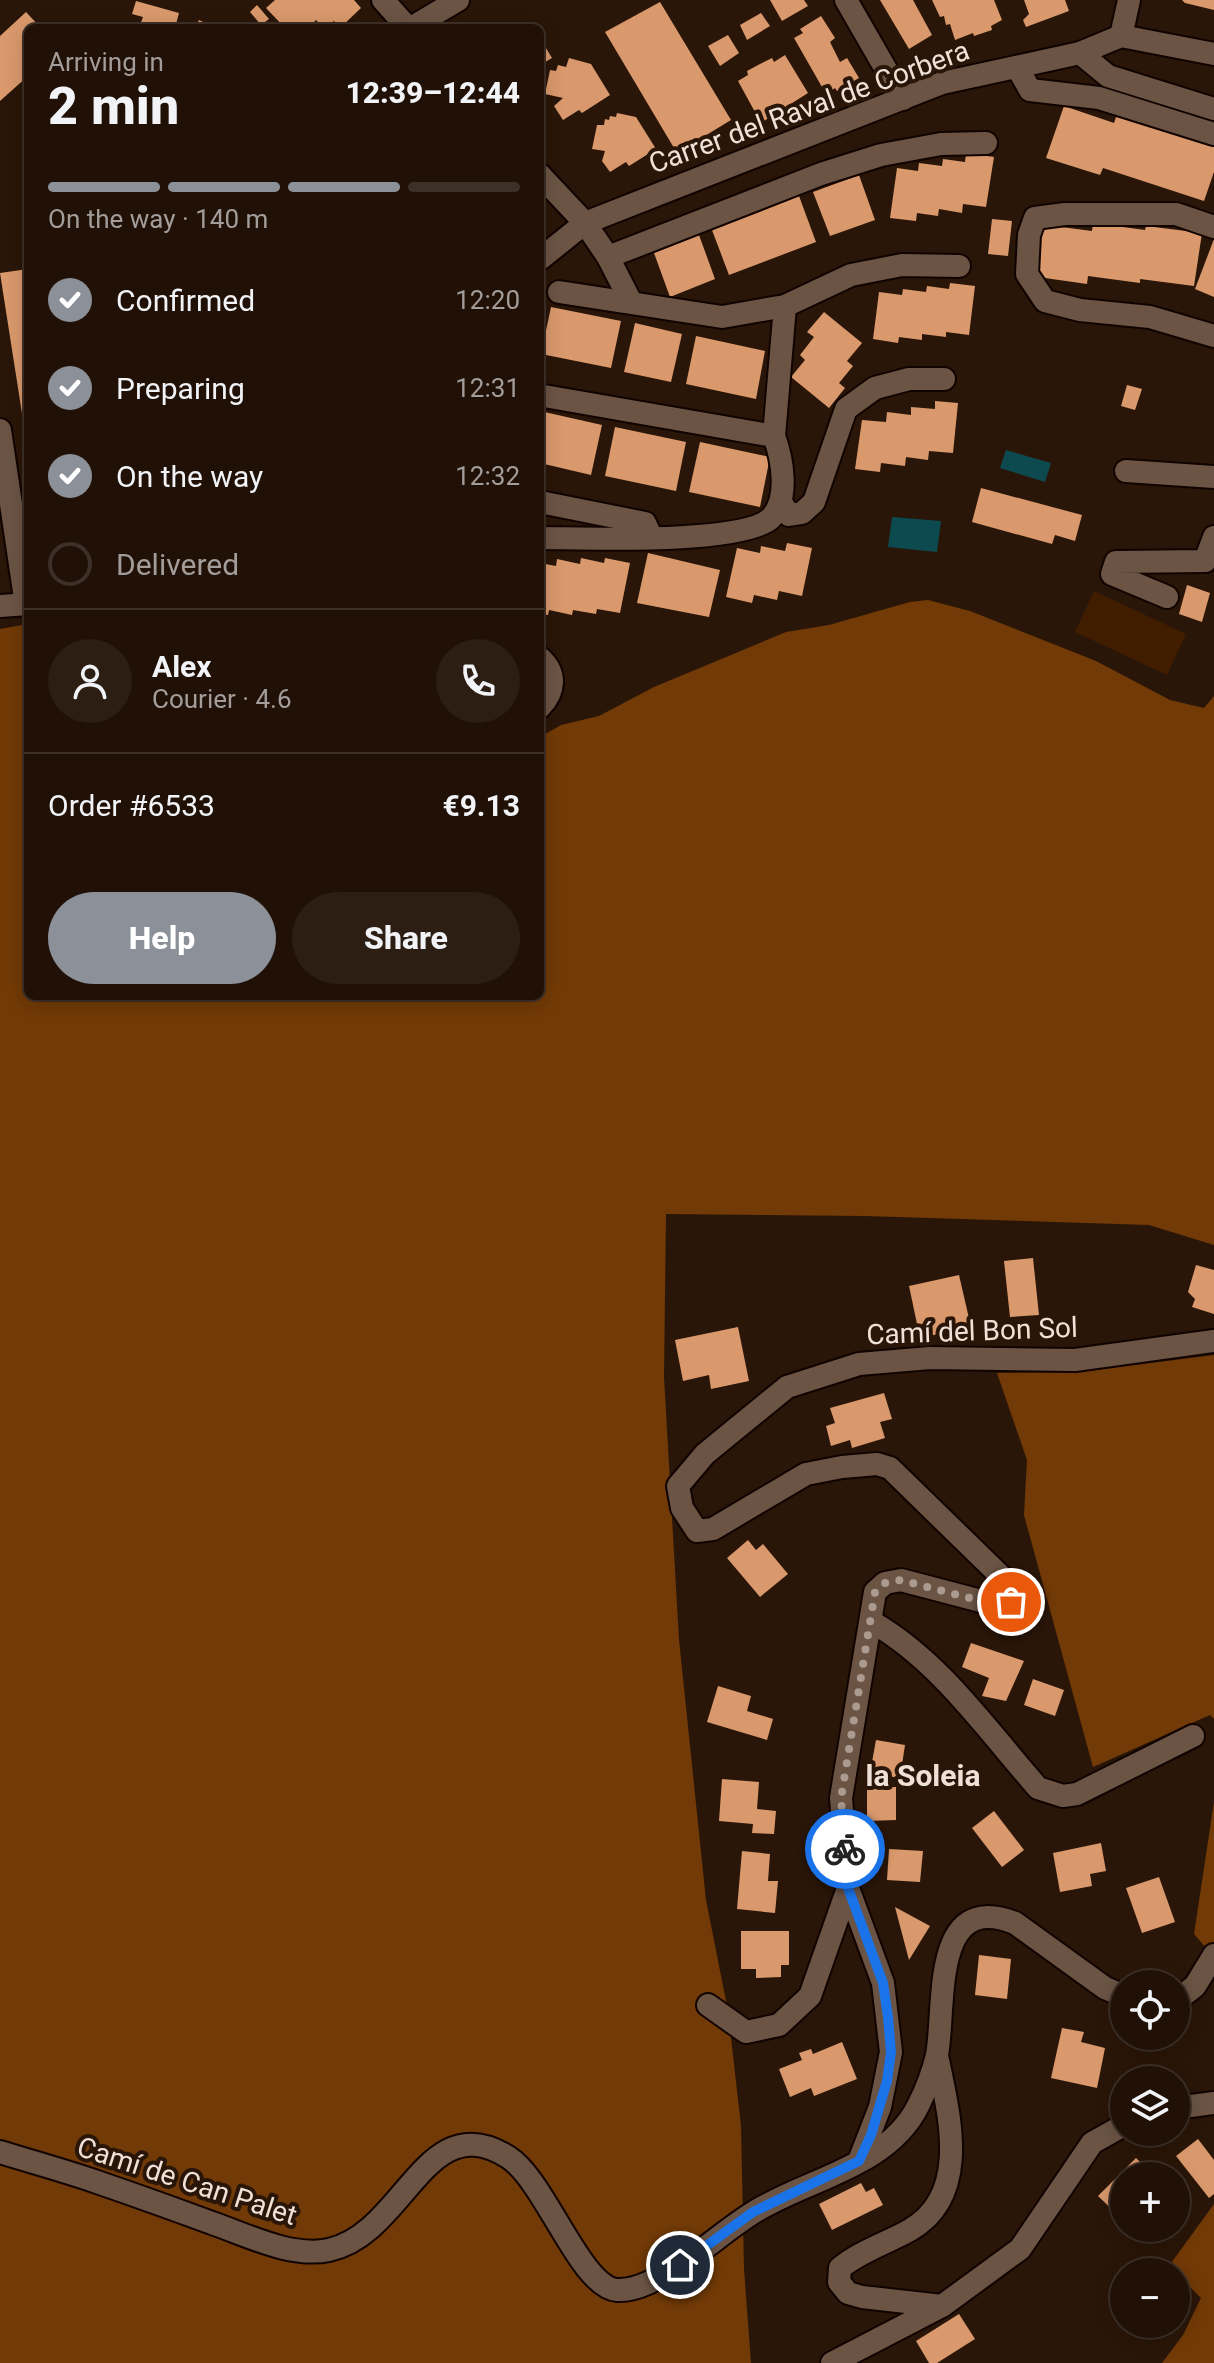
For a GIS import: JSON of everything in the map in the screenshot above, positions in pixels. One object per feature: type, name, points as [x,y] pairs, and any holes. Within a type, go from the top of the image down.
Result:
[{"type":"street","points":[[383,0],[406,24]]},
{"type":"street","points":[[417,24],[458,0]]},
{"type":"street","points":[[846,0],[903,99]]},
{"type":"street","points":[[1129,0],[1121,36],[1214,54]]},
{"type":"street","name":"Carrer del Raval de Corbera","points":[[544,256],[585,223],[958,78],[1080,53],[1121,36]]},
{"type":"street","points":[[1080,53],[1108,76],[1214,109]]},
{"type":"street","points":[[1017,67],[1030,90],[1099,98],[1214,134]]},
{"type":"street","points":[[608,257],[821,174],[881,155],[941,144],[986,143]]},
{"type":"street","points":[[544,179],[585,223],[608,257],[631,302]]},
{"type":"street","points":[[1214,227],[1176,214],[1065,214],[1035,218],[1029,235],[1027,274],[1045,301],[1080,310],[1150,317],[1214,336]]},
{"type":"street","points":[[559,292],[722,317],[785,306],[851,275],[902,265],[959,266]]},
{"type":"street","points":[[785,306],[774,436],[781,456],[781,502],[789,515],[802,513],[814,502],[846,409],[875,388],[909,379],[944,379]]},
{"type":"street","points":[[544,396],[774,436]]},
{"type":"street","points":[[0,430],[24,585]]},
{"type":"street","points":[[1126,471],[1214,477]]},
{"type":"street","points":[[544,538],[702,535],[746,530],[770,519],[781,502]]},
{"type":"street","points":[[544,503],[645,523],[651,536]]},
{"type":"street","points":[[1167,597],[1112,574],[1116,562],[1205,561],[1214,537]]},
{"type":"street","points":[[0,606],[24,604]]},
{"type":"street","points":[[544,663],[561,685],[544,703]]},
{"type":"street","name":"Camí del Bon Sol","points":[[872,1622],[875,1592],[885,1583],[901,1580],[1000,1606],[1011,1602],[1016,1591],[890,1468],[877,1464],[806,1474],[760,1504],[713,1529],[697,1531],[682,1508],[678,1486],[705,1454],[787,1387],[859,1364],[930,1358],[1075,1360],[1214,1341]]},
{"type":"street","points":[[859,2161],[880,2107],[891,2052],[883,1983],[848,1888],[841,1798],[872,1622],[901,1639],[931,1666],[1038,1788],[1063,1796],[1077,1794],[1193,1736]]},
{"type":"street","points":[[708,2005],[746,2032],[779,2025],[810,1996],[848,1888]]},
{"type":"street","points":[[859,2161],[879,2150],[909,2122],[928,2083],[937,2055],[947,1953],[966,1923],[986,1916],[1001,1917],[1015,1923],[1110,1990]]},
{"type":"street","points":[[1190,1990],[1214,1955]]},
{"type":"street","points":[[937,2055],[951,2133],[952,2162],[947,2182],[929,2216],[913,2228],[850,2260],[840,2268],[839,2282],[848,2293],[862,2297],[942,2306]]},
{"type":"street","points":[[1190,2106],[1214,2103]]},
{"type":"street","points":[[842,2361],[942,2306],[1020,2249],[1092,2143],[1110,2133]]},
{"type":"street","name":"Camí de Can Palet","points":[[0,2152],[95,2181],[270,2243],[307,2251],[345,2245],[368,2233],[434,2158],[448,2148],[478,2144],[513,2159],[542,2196],[592,2273],[601,2284],[614,2290],[630,2289],[660,2276],[753,2212],[859,2161]]},
{"type":"shaded area","points":[[1094,591],[1186,634],[1167,675],[1075,632]]},
{"type":"shaded area","points":[[928,600],[970,611],[1096,661],[1170,700],[1204,708],[1214,696],[1214,1245],[1149,1225],[865,1216],[666,1214],[664,1377],[679,1640],[706,1900],[728,2011],[741,2126],[744,2269],[751,2363],[0,2363],[0,629],[24,625],[24,1000],[544,1000],[544,735],[561,725],[599,716],[654,687],[786,632],[829,625],[910,602]]},
{"type":"shaded area","points":[[1214,1355],[1214,1719],[1210,1715],[1093,1767],[1024,1515],[1027,1460],[997,1373],[1079,1372]]},
{"type":"shaded area","points":[[1214,1802],[1214,1957],[1194,1934]]},
{"type":"shaded area","points":[[1214,2204],[1214,2363],[1162,2363],[1181,2338],[1190,2338],[1190,2321],[1201,2298],[1190,2287],[1190,2258],[1175,2258],[1186,2242],[1190,2242],[1190,2237]]},
{"type":"water","points":[[1006,450],[1051,463],[1045,482],[1000,468]]},
{"type":"water","points":[[892,517],[941,521],[937,552],[888,547]]},
{"type":"building","points":[[275,0],[354,0],[361,8],[344,24],[334,21],[320,24],[316,20],[312,24],[281,24],[266,8]]},
{"type":"building","points":[[770,0],[804,0],[808,6],[782,21]]},
{"type":"building","points":[[880,0],[913,0],[932,35],[909,49]]},
{"type":"building","points":[[932,0],[994,0],[1002,20],[991,26],[992,30],[955,40],[950,24],[946,25],[944,16],[940,17]]},
{"type":"building","points":[[1024,0],[1065,0],[1069,11],[1026,27],[1023,20],[1029,14]]},
{"type":"building","points":[[1182,0],[1214,0],[1214,10],[1185,3]]},
{"type":"building","points":[[136,1],[179,13],[176,24],[140,24],[143,17],[132,14]]},
{"type":"building","points":[[660,2],[731,120],[677,153],[605,32]]},
{"type":"building","points":[[257,5],[269,19],[260,24],[250,12]]},
{"type":"building","points":[[26,12],[37,24],[24,24],[24,80],[0,101],[0,36]]},
{"type":"building","points":[[761,13],[770,26],[747,40],[740,25]]},
{"type":"building","points":[[821,16],[835,38],[830,42],[840,62],[847,58],[859,78],[826,94],[794,38],[803,33],[800,29]]},
{"type":"building","points":[[728,35],[739,53],[720,66],[708,46]]},
{"type":"building","points":[[544,45],[552,58],[544,63]]},
{"type":"building","points":[[785,55],[808,93],[761,123],[738,81],[748,75],[747,71]]},
{"type":"building","points":[[569,58],[591,64],[610,95],[582,113],[579,110],[563,120],[554,106],[563,98],[545,94],[550,70],[556,71],[558,65],[566,67]]},
{"type":"building","points":[[1064,106],[1114,123],[1117,114],[1214,147],[1214,172],[1204,201],[1103,168],[1100,175],[1046,158]]},
{"type":"building","points":[[617,113],[636,117],[656,149],[629,166],[626,162],[610,172],[602,161],[605,151],[592,149],[597,125],[604,125],[605,119],[616,117]]},
{"type":"building","points":[[966,153],[994,157],[986,207],[963,204],[962,213],[939,209],[938,216],[917,213],[916,221],[890,218],[897,168],[918,171],[919,163],[942,166],[943,159],[965,162]]},
{"type":"building","points":[[859,175],[875,220],[830,236],[813,192]]},
{"type":"building","points":[[799,196],[816,242],[729,275],[712,230]]},
{"type":"building","points":[[992,219],[1012,221],[1008,256],[988,254]]},
{"type":"building","points":[[1093,223],[1202,233],[1194,286],[1088,276],[1087,284],[1031,276],[1038,224],[1092,231]]},
{"type":"building","points":[[699,235],[715,279],[670,297],[654,253]]},
{"type":"building","points":[[1214,239],[1214,297],[1195,289]]},
{"type":"building","points":[[24,270],[24,426],[0,273]]},
{"type":"building","points":[[950,283],[975,286],[969,335],[946,332],[946,337],[922,334],[922,340],[899,337],[898,343],[873,339],[879,292],[902,295],[903,289],[926,292],[927,286],[949,289]]},
{"type":"building","points":[[551,307],[621,321],[611,368],[544,355]]},
{"type":"building","points":[[824,312],[862,343],[847,361],[853,366],[839,383],[845,388],[829,408],[791,377],[805,360],[800,355],[814,337],[807,332]]},
{"type":"building","points":[[635,323],[682,334],[671,382],[624,372]]},
{"type":"building","points":[[696,336],[765,351],[756,399],[686,384]]},
{"type":"building","points":[[1127,385],[1142,389],[1135,410],[1121,406]]},
{"type":"building","points":[[935,401],[958,403],[953,453],[929,451],[928,460],[906,457],[905,466],[881,463],[880,472],[855,469],[862,420],[886,422],[887,412],[911,415],[911,407],[935,409]]},
{"type":"building","points":[[544,412],[602,425],[591,475],[544,464]]},
{"type":"building","points":[[615,427],[686,442],[676,491],[605,476]]},
{"type":"building","points":[[700,442],[770,457],[760,507],[689,492]]},
{"type":"building","points":[[981,488],[1082,515],[1075,541],[1055,535],[1052,544],[972,522]]},
{"type":"building","points":[[787,543],[812,548],[802,596],[779,591],[777,600],[754,595],[752,603],[726,597],[737,548],[760,553],[761,546],[785,551]]},
{"type":"building","points":[[648,553],[720,570],[709,617],[637,603]]},
{"type":"building","points":[[581,558],[604,563],[605,558],[630,563],[620,613],[597,609],[596,614],[573,610],[572,615],[549,610],[548,615],[544,614],[544,564],[556,566],[557,559],[580,564]]},
{"type":"building","points":[[1187,585],[1210,593],[1202,622],[1179,614]]},
{"type":"building","points":[[1033,1258],[1039,1315],[1010,1317],[1004,1261]]},
{"type":"building","points":[[1196,1265],[1214,1270],[1214,1314],[1192,1307],[1195,1299],[1188,1292]]},
{"type":"building","points":[[959,1275],[971,1327],[920,1338],[909,1286]]},
{"type":"building","points":[[738,1327],[749,1381],[711,1389],[709,1375],[683,1381],[675,1340]]},
{"type":"building","points":[[884,1393],[892,1419],[880,1422],[885,1438],[852,1448],[850,1440],[831,1446],[826,1426],[835,1423],[830,1408]]},
{"type":"building","points":[[748,1540],[756,1550],[763,1544],[788,1574],[760,1597],[727,1558]]},
{"type":"building","points":[[971,1643],[1024,1661],[1006,1701],[982,1696],[989,1678],[962,1667]]},
{"type":"building","points":[[1033,1679],[1064,1690],[1055,1716],[1024,1705]]},
{"type":"building","points":[[718,1686],[751,1696],[747,1711],[773,1719],[767,1740],[707,1722]]},
{"type":"building","points":[[876,1740],[905,1745],[900,1778],[870,1773]]},
{"type":"building","points":[[722,1779],[759,1782],[757,1809],[776,1811],[774,1834],[752,1833],[753,1824],[719,1821]]},
{"type":"building","points":[[867,1787],[896,1787],[896,1820],[867,1821]]},
{"type":"building","points":[[994,1811],[1024,1850],[1002,1867],[972,1828]]},
{"type":"building","points":[[1101,1843],[1106,1871],[1090,1874],[1092,1886],[1060,1892],[1053,1853]]},
{"type":"building","points":[[889,1849],[923,1851],[920,1882],[887,1880]]},
{"type":"building","points":[[742,1851],[770,1854],[768,1881],[778,1881],[775,1913],[737,1909]]},
{"type":"building","points":[[1159,1877],[1175,1922],[1142,1933],[1126,1888]]},
{"type":"building","points":[[895,1907],[930,1926],[909,1960]]},
{"type":"building","points":[[741,1931],[789,1931],[789,1965],[781,1965],[781,1977],[756,1978],[756,1969],[741,1969]]},
{"type":"building","points":[[979,1955],[1011,1959],[1007,1999],[975,1995]]},
{"type":"building","points":[[1062,2028],[1084,2032],[1081,2042],[1105,2048],[1097,2088],[1051,2078]]},
{"type":"building","points":[[842,2042],[857,2079],[814,2096],[811,2088],[790,2097],[779,2069],[802,2060],[799,2053],[811,2049],[813,2054]]},
{"type":"building","points":[[1198,2139],[1214,2160],[1214,2194],[1209,2198],[1190,2174],[1190,2162],[1181,2162],[1176,2156]]},
{"type":"building","points":[[861,2183],[866,2192],[874,2188],[883,2205],[832,2230],[819,2204]]},
{"type":"building","points":[[1110,2184],[1110,2208],[1098,2196]]},
{"type":"building","points":[[959,2314],[975,2339],[937,2363],[929,2363],[916,2341]]},
{"type":"way so far","points":[[845,1849],[841,1798],[875,1592],[885,1583],[901,1580],[1000,1606],[1011,1602]]},
{"type":"district","name":"la Soleia","points":[[923,1775]]},
{"type":"route","points":[[680,2265],[753,2212],[859,2161],[871,2135],[887,2081],[891,2052],[888,2017],[883,1983],[848,1888],[845,1849]]}]
